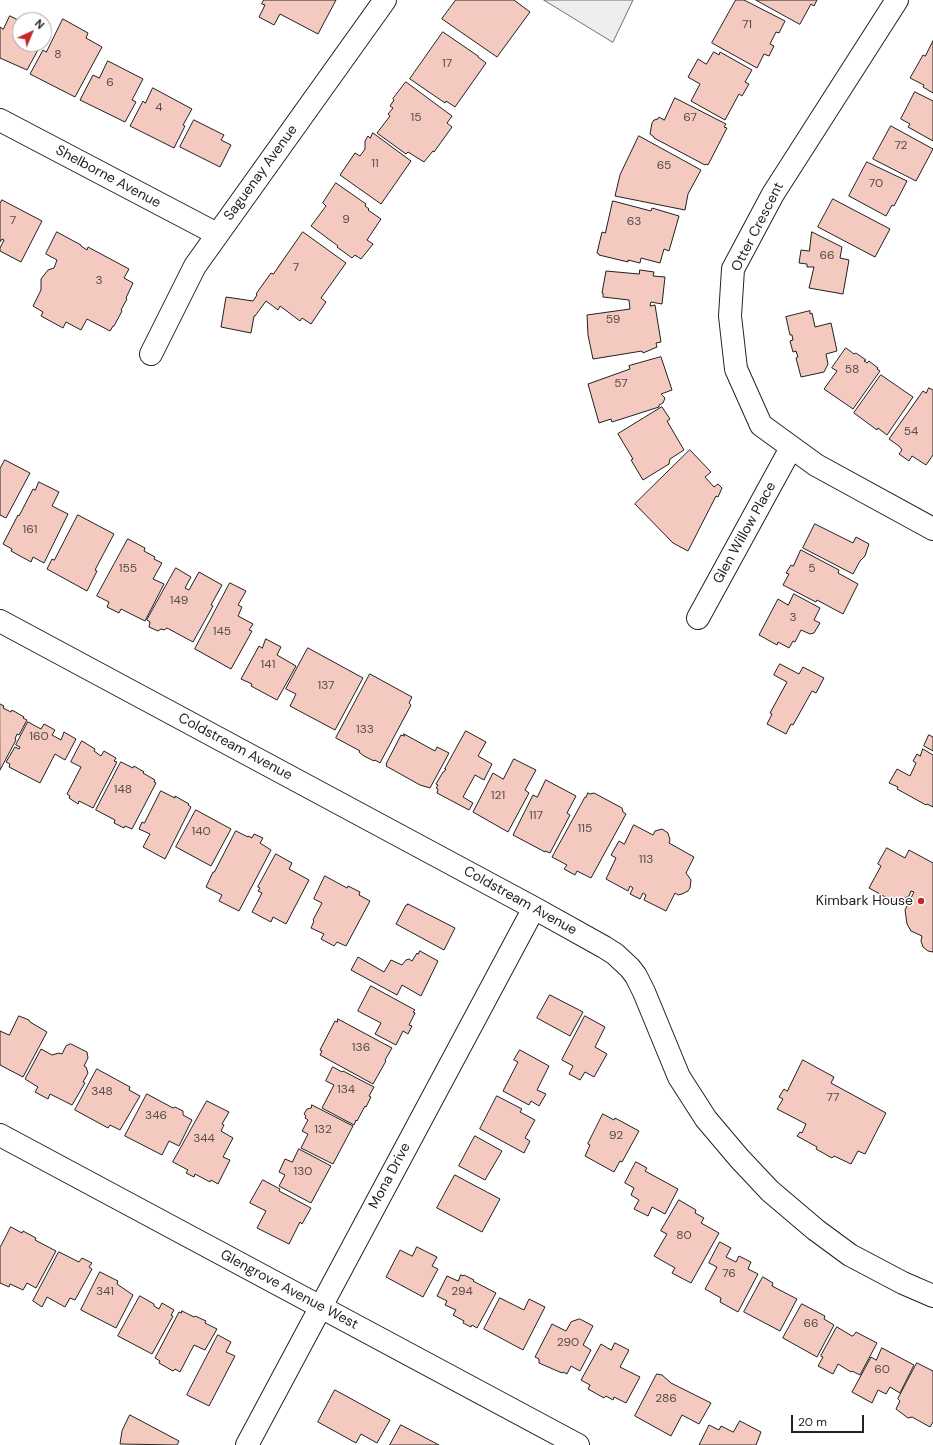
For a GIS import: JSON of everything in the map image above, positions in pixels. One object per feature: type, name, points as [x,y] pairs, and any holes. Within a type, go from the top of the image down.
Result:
[{"type":"street","name":"Saguenay Avenue","points":[[151,354],[195,266],[385,0]]},
{"type":"street","name":"Otter Crescent","points":[[897,0],[773,194],[733,269],[730,316],[736,369],[761,425],[816,466],[933,529]]},
{"type":"street","name":"Shelborne Avenue","points":[[0,120],[217,234]]},
{"type":"street","name":"Glen Willow Place","points":[[698,618],[791,448]]},
{"type":"street","name":"Coldstream Avenue","points":[[0,621],[534,908],[615,954],[630,968],[640,983],[679,1077],[706,1119],[739,1158],[770,1191],[816,1230],[850,1255],[903,1283],[933,1296]]},
{"type":"street","name":"Mona Drive","points":[[248,1445],[534,908]]},
{"type":"street","name":"Glengrove Avenue West","points":[[0,1135],[578,1445]]},
{"type":"shaded area","points":[[544,0],[633,0],[613,42]]},
{"type":"building","points":[[264,0],[336,0],[318,34],[280,14],[274,25],[259,17],[265,5],[262,4]]},
{"type":"building","points":[[456,0],[514,0],[530,12],[497,57],[442,19]]},
{"type":"building","points":[[736,0],[744,0],[785,21],[779,33],[776,32],[770,44],[774,46],[769,56],[764,54],[757,68],[712,43]]},
{"type":"building","points":[[756,0],[817,0],[814,6],[811,4],[800,24]]},
{"type":"building","points":[[10,16],[12,17],[12,52],[37,52],[27,70],[0,58],[0,27],[3,29]]},
{"type":"building","points":[[63,19],[88,33],[86,38],[102,47],[75,97],[30,74],[42,52],[52,52],[52,40]]},
{"type":"building","points":[[443,32],[486,63],[455,107],[446,101],[445,103],[410,79]]},
{"type":"building","points":[[933,41],[933,93],[923,87],[924,85],[910,78]]},
{"type":"building","points":[[714,52],[719,55],[720,52],[752,70],[745,82],[749,84],[742,96],[739,94],[725,120],[691,101],[700,84],[688,77],[698,59],[706,64]]},
{"type":"building","points":[[108,61],[143,79],[132,100],[136,102],[125,122],[80,100],[93,75],[99,78]]},
{"type":"building","points":[[406,82],[452,116],[447,123],[452,127],[434,152],[433,151],[424,162],[408,152],[406,154],[377,133],[390,116],[388,114],[393,108],[390,106],[394,100],[393,99]]},
{"type":"building","points":[[153,88],[192,109],[183,125],[185,126],[174,148],[130,126],[143,101],[145,103]]},
{"type":"building","points":[[915,92],[933,101],[933,141],[908,127],[910,124],[901,119]]},
{"type":"building","points":[[675,98],[726,124],[724,127],[727,128],[708,165],[705,165],[654,138],[650,134],[654,120],[658,119],[659,117],[664,120]]},
{"type":"building","points":[[194,120],[224,135],[221,140],[231,145],[220,167],[180,147]]},
{"type":"building","points":[[891,126],[933,149],[916,181],[873,159]]},
{"type":"building","points":[[373,133],[411,161],[381,204],[340,175],[355,153],[360,156],[365,149],[365,141],[368,136],[370,138]]},
{"type":"building","points":[[639,136],[701,170],[688,194],[685,210],[615,196],[620,175]]},
{"type":"building","points":[[867,162],[907,181],[894,206],[892,205],[886,216],[849,196]]},
{"type":"building","points":[[336,183],[366,204],[365,206],[369,209],[368,210],[381,219],[367,240],[373,244],[361,259],[355,255],[352,258],[311,226],[326,206],[323,203]]},
{"type":"building","points":[[833,199],[890,229],[875,257],[818,227]]},
{"type":"building","points":[[2,200],[42,221],[21,262],[0,251],[4,240],[2,239],[0,242],[0,204]]},
{"type":"building","points":[[613,201],[651,211],[652,208],[679,216],[669,251],[664,249],[660,263],[641,258],[640,263],[628,260],[628,262],[599,255],[597,253],[602,232],[605,233]]},
{"type":"building","points":[[57,232],[81,245],[87,250],[88,247],[129,269],[124,278],[133,283],[121,310],[122,311],[110,331],[87,319],[81,330],[66,322],[63,328],[41,316],[43,312],[33,306],[41,290],[41,279],[48,270],[54,268],[57,260],[46,254]]},
{"type":"building","points":[[303,232],[346,263],[321,298],[326,302],[311,324],[302,318],[300,321],[280,306],[278,310],[266,301],[254,316],[251,333],[221,327],[226,297],[253,301],[257,295],[256,294],[271,273],[273,274]]},
{"type":"building","points":[[812,232],[842,247],[840,258],[849,260],[843,294],[809,288],[814,267],[807,267],[807,264],[799,263],[801,250],[809,251]]},
{"type":"building","points":[[640,270],[654,272],[653,276],[665,277],[662,304],[651,302],[650,306],[655,305],[661,342],[656,343],[657,347],[643,353],[642,351],[593,359],[588,335],[587,315],[630,309],[629,300],[603,297],[602,293],[606,271],[639,274]]},
{"type":"building","points":[[810,311],[810,314],[812,313],[815,327],[831,323],[837,351],[826,354],[828,364],[824,372],[801,377],[796,358],[798,357],[796,351],[793,352],[790,341],[793,340],[792,335],[790,335],[786,317]]},
{"type":"building","points":[[846,348],[866,360],[864,361],[867,363],[869,361],[880,371],[853,409],[824,389],[837,371],[832,368]]},
{"type":"building","points":[[661,357],[672,390],[661,394],[665,398],[663,403],[659,405],[659,407],[612,422],[611,419],[599,423],[588,384],[630,369],[629,366]]},
{"type":"building","points":[[881,375],[913,397],[887,435],[878,428],[877,430],[854,413]]},
{"type":"building","points":[[929,388],[933,390],[933,455],[926,465],[912,456],[909,461],[899,454],[902,450],[889,439],[923,391],[926,393]]},
{"type":"building","points":[[662,407],[670,419],[667,421],[684,450],[670,459],[669,464],[643,480],[631,460],[633,459],[618,434]]},
{"type":"building","points":[[690,450],[711,472],[705,477],[714,487],[718,484],[722,488],[718,497],[716,496],[688,551],[673,543],[635,504]]},
{"type":"building","points":[[5,460],[30,473],[6,518],[0,515],[0,469]]},
{"type":"building","points":[[39,482],[59,492],[52,506],[68,514],[44,563],[33,557],[31,562],[11,551],[12,549],[3,544],[33,489],[35,490]]},
{"type":"building","points":[[78,515],[114,534],[95,570],[97,571],[87,591],[47,569],[52,559],[54,560]]},
{"type":"building","points":[[815,524],[853,543],[856,537],[869,544],[865,556],[860,561],[853,574],[803,548]]},
{"type":"building","points":[[128,539],[145,548],[144,551],[162,563],[153,579],[164,584],[145,621],[121,609],[119,613],[107,607],[109,602],[97,596]]},
{"type":"building","points":[[801,550],[839,570],[838,573],[858,584],[843,614],[817,600],[816,602],[783,585],[789,574],[786,573],[791,565],[793,566]]},
{"type":"building","points":[[176,568],[191,577],[185,588],[189,590],[199,572],[222,585],[211,605],[213,606],[193,642],[167,628],[158,631],[149,627],[150,622],[147,620]]},
{"type":"building","points":[[230,583],[246,591],[238,605],[242,607],[238,616],[253,624],[249,630],[252,631],[231,669],[195,649]]},
{"type":"building","points":[[794,594],[820,608],[814,620],[820,623],[814,633],[810,634],[801,630],[795,642],[793,641],[789,648],[778,642],[777,645],[759,635],[778,599],[788,605]]},
{"type":"building","points":[[266,639],[281,647],[277,655],[296,666],[277,700],[251,686],[252,684],[241,679],[259,646],[262,648]]},
{"type":"building","points":[[308,648],[363,678],[335,730],[290,706],[296,694],[286,689]]},
{"type":"building","points":[[780,664],[799,674],[803,667],[824,678],[816,693],[812,691],[793,725],[791,724],[786,734],[767,724],[772,714],[770,713],[787,682],[774,675]]},
{"type":"building","points":[[370,674],[412,697],[409,703],[411,705],[380,763],[364,756],[359,752],[360,751],[336,738]]},
{"type":"building","points":[[0,704],[4,706],[3,708],[11,712],[12,710],[27,720],[19,735],[17,734],[16,740],[0,770]]},
{"type":"building","points":[[28,722],[41,729],[44,724],[55,730],[52,735],[61,740],[64,732],[76,739],[65,760],[55,754],[40,783],[9,767],[10,764],[6,762],[15,747],[19,749],[20,747],[16,745]]},
{"type":"building","points":[[466,731],[486,742],[478,756],[492,764],[484,780],[475,775],[463,797],[473,803],[469,810],[437,793],[438,789],[436,788],[438,785],[436,784],[446,769]]},
{"type":"building","points":[[404,734],[435,751],[437,747],[449,753],[430,788],[420,785],[386,766],[401,735],[404,736]]},
{"type":"building","points":[[929,735],[933,737],[933,751],[924,746]]},
{"type":"building","points":[[82,741],[95,749],[94,751],[101,756],[104,751],[116,758],[114,761],[117,762],[93,808],[79,801],[78,804],[69,798],[70,796],[67,794],[81,767],[71,762]]},
{"type":"building","points":[[923,749],[933,755],[933,807],[927,804],[926,805],[889,783],[897,769],[910,776],[916,763],[913,761],[917,754],[920,756]]},
{"type":"building","points":[[514,759],[536,770],[525,790],[529,793],[508,832],[473,812],[493,773],[503,779]]},
{"type":"building","points":[[121,762],[133,768],[134,766],[144,772],[143,773],[155,780],[154,782],[156,783],[132,829],[125,826],[124,828],[114,823],[115,820],[96,810]]},
{"type":"building","points":[[546,780],[576,796],[567,813],[570,815],[550,853],[545,852],[513,835],[533,795],[537,797]]},
{"type":"building","points":[[161,791],[175,798],[175,796],[189,804],[188,805],[191,807],[165,859],[143,847],[150,834],[139,829],[142,822],[144,823]]},
{"type":"building","points":[[588,793],[594,793],[622,808],[623,812],[626,814],[591,878],[577,871],[575,875],[564,869],[567,865],[552,857]]},
{"type":"building","points":[[196,810],[231,829],[211,866],[176,847]]},
{"type":"building","points":[[634,825],[653,835],[655,831],[662,829],[668,833],[670,840],[669,843],[694,857],[686,873],[691,880],[690,888],[682,894],[678,895],[675,893],[666,911],[644,900],[646,895],[643,893],[640,899],[630,894],[633,888],[630,886],[628,891],[606,879],[616,858],[611,855],[619,841],[624,844]]},
{"type":"building","points":[[236,831],[248,837],[252,838],[254,834],[263,838],[260,843],[271,850],[239,911],[219,901],[222,895],[206,887]]},
{"type":"building","name":"Kimbark House","points":[[887,848],[905,858],[909,850],[933,863],[933,952],[928,951],[923,947],[921,941],[922,936],[911,931],[907,924],[905,910],[914,892],[911,891],[909,896],[903,899],[901,898],[898,904],[869,888],[881,866],[878,864]]},
{"type":"building","points":[[276,854],[292,863],[289,869],[309,880],[286,924],[273,917],[271,922],[252,912],[262,893],[258,891],[260,888],[258,887]]},
{"type":"building","points":[[325,876],[347,888],[348,886],[360,892],[359,895],[370,901],[346,946],[337,942],[334,946],[321,939],[324,934],[311,928],[314,921],[313,920],[322,903],[314,899]]},
{"type":"building","points":[[408,904],[455,928],[444,950],[396,924],[406,905]]},
{"type":"building","points":[[420,951],[438,961],[421,996],[402,985],[397,995],[351,970],[358,957],[384,972],[391,960],[402,965],[406,960],[409,959],[412,961]]},
{"type":"building","points":[[371,986],[415,1010],[409,1025],[412,1026],[408,1034],[403,1031],[396,1045],[375,1034],[381,1023],[358,1011]]},
{"type":"building","points":[[550,995],[583,1012],[570,1036],[537,1018]]},
{"type":"building","points":[[19,1016],[29,1020],[47,1032],[23,1077],[0,1065],[0,1031],[9,1035]]},
{"type":"building","points":[[585,1016],[605,1027],[595,1047],[607,1054],[594,1077],[585,1072],[580,1080],[569,1074],[573,1066],[562,1060]]},
{"type":"building","points":[[338,1019],[392,1048],[373,1084],[320,1055],[322,1051],[320,1050],[335,1021],[337,1022]]},
{"type":"building","points":[[71,1044],[87,1052],[88,1058],[84,1066],[86,1067],[88,1073],[83,1082],[85,1083],[72,1105],[50,1094],[48,1099],[35,1092],[38,1087],[25,1079],[41,1049],[52,1055],[59,1053],[62,1054],[66,1046]]},
{"type":"building","points":[[520,1050],[549,1066],[537,1090],[546,1094],[539,1106],[531,1101],[529,1105],[503,1091],[518,1062],[514,1060]]},
{"type":"building","points":[[803,1060],[834,1077],[831,1083],[886,1113],[865,1154],[858,1151],[851,1164],[834,1156],[832,1158],[816,1149],[817,1147],[797,1136],[800,1132],[802,1133],[806,1124],[777,1109],[783,1099],[779,1097],[784,1089],[787,1091]]},
{"type":"building","points":[[333,1067],[374,1087],[369,1096],[371,1097],[366,1107],[365,1106],[354,1125],[322,1108],[334,1085],[326,1081]]},
{"type":"building","points":[[97,1069],[130,1087],[129,1090],[140,1096],[120,1130],[110,1125],[108,1128],[75,1110]]},
{"type":"building","points":[[147,1094],[173,1108],[175,1107],[183,1111],[183,1115],[192,1120],[179,1146],[169,1141],[162,1155],[125,1136]]},
{"type":"building","points":[[497,1096],[522,1109],[520,1112],[535,1120],[525,1138],[530,1141],[524,1153],[480,1129]]},
{"type":"building","points":[[207,1101],[229,1112],[222,1124],[224,1125],[221,1131],[233,1138],[223,1157],[230,1160],[218,1184],[211,1180],[210,1182],[195,1174],[194,1177],[186,1173],[188,1170],[173,1162]]},
{"type":"building","points":[[312,1105],[353,1126],[333,1164],[301,1148],[308,1134],[302,1131],[308,1120],[305,1118],[306,1116],[304,1114],[307,1109],[311,1108]]},
{"type":"building","points":[[603,1114],[614,1120],[615,1118],[639,1131],[622,1162],[620,1161],[614,1172],[585,1156],[590,1145],[588,1144]]},
{"type":"building","points":[[475,1136],[502,1151],[485,1180],[459,1166]]},
{"type":"building","points":[[299,1149],[331,1166],[311,1203],[279,1186],[285,1175],[279,1172],[285,1159],[292,1162]]},
{"type":"building","points":[[636,1162],[647,1168],[645,1171],[678,1189],[665,1214],[652,1207],[648,1216],[634,1209],[639,1200],[631,1195],[634,1188],[625,1183]]},
{"type":"building","points":[[455,1175],[500,1199],[482,1232],[437,1208]]},
{"type":"building","points":[[263,1180],[280,1189],[279,1191],[311,1208],[302,1224],[300,1222],[289,1244],[257,1228],[266,1211],[250,1203]]},
{"type":"building","points":[[679,1200],[696,1210],[695,1213],[704,1218],[701,1223],[719,1233],[691,1283],[672,1273],[675,1268],[654,1256],[667,1234],[661,1231]]},
{"type":"building","points":[[11,1227],[22,1233],[23,1231],[36,1238],[35,1240],[56,1251],[36,1288],[27,1283],[23,1290],[10,1284],[9,1287],[0,1283],[0,1248]]},
{"type":"building","points":[[720,1242],[731,1248],[726,1257],[736,1262],[739,1256],[751,1262],[748,1269],[758,1274],[738,1312],[720,1302],[721,1298],[705,1289],[717,1267],[709,1263]]},
{"type":"building","points":[[417,1247],[437,1257],[432,1266],[438,1269],[423,1297],[386,1277],[400,1250],[412,1256]]},
{"type":"building","points":[[59,1252],[79,1262],[82,1258],[92,1263],[89,1267],[92,1269],[75,1300],[70,1298],[65,1307],[47,1297],[42,1307],[33,1301]]},
{"type":"building","points":[[100,1272],[118,1281],[117,1284],[133,1295],[116,1328],[81,1310]]},
{"type":"building","points":[[461,1275],[474,1280],[473,1281],[496,1293],[477,1328],[463,1323],[464,1321],[453,1315],[456,1310],[445,1305],[447,1301],[437,1296],[447,1276],[458,1281]]},
{"type":"building","points":[[763,1277],[773,1283],[772,1286],[797,1299],[780,1331],[744,1312]]},
{"type":"building","points":[[140,1296],[154,1304],[154,1306],[159,1309],[162,1303],[174,1310],[171,1315],[173,1316],[152,1354],[118,1336]]},
{"type":"building","points":[[500,1298],[524,1310],[529,1299],[545,1307],[523,1350],[484,1329]]},
{"type":"building","points":[[802,1304],[825,1316],[824,1319],[834,1325],[817,1357],[783,1338]]},
{"type":"building","points":[[182,1311],[206,1321],[205,1323],[217,1329],[205,1350],[194,1345],[180,1372],[175,1369],[173,1371],[159,1363],[160,1361],[155,1358],[179,1312],[181,1313]]},
{"type":"building","points":[[580,1319],[593,1326],[583,1345],[591,1350],[580,1371],[571,1366],[567,1374],[539,1363],[539,1359],[535,1357],[552,1324],[566,1331],[571,1322]]},
{"type":"building","points":[[837,1327],[852,1336],[856,1332],[877,1343],[860,1375],[852,1371],[851,1372],[838,1364],[833,1374],[818,1366],[823,1357],[821,1356]]},
{"type":"building","points":[[218,1335],[231,1342],[226,1352],[235,1356],[209,1406],[187,1395]]},
{"type":"building","points":[[615,1343],[629,1350],[620,1367],[640,1377],[626,1403],[614,1397],[613,1400],[606,1396],[604,1398],[588,1389],[590,1385],[581,1380],[601,1344],[611,1350]]},
{"type":"building","points":[[882,1348],[914,1365],[900,1393],[890,1387],[886,1394],[878,1390],[872,1403],[852,1392],[871,1357],[876,1360]]},
{"type":"building","points":[[917,1363],[933,1371],[933,1422],[930,1427],[912,1417],[908,1418],[896,1409],[900,1401],[898,1399]]},
{"type":"building","points":[[657,1374],[662,1375],[671,1383],[711,1403],[699,1424],[682,1415],[671,1436],[635,1416]]},
{"type":"building","points":[[335,1390],[390,1420],[377,1443],[361,1434],[356,1443],[318,1422]]},
{"type":"building","points":[[130,1415],[179,1441],[177,1445],[120,1444],[122,1431]]},
{"type":"building","points":[[740,1421],[761,1432],[756,1445],[699,1445],[709,1425],[719,1430],[721,1426],[733,1432]]},
{"type":"building","points":[[401,1425],[439,1445],[390,1445]]},
{"type":"place","name":"Kimbark House","points":[[921,901]]}]
